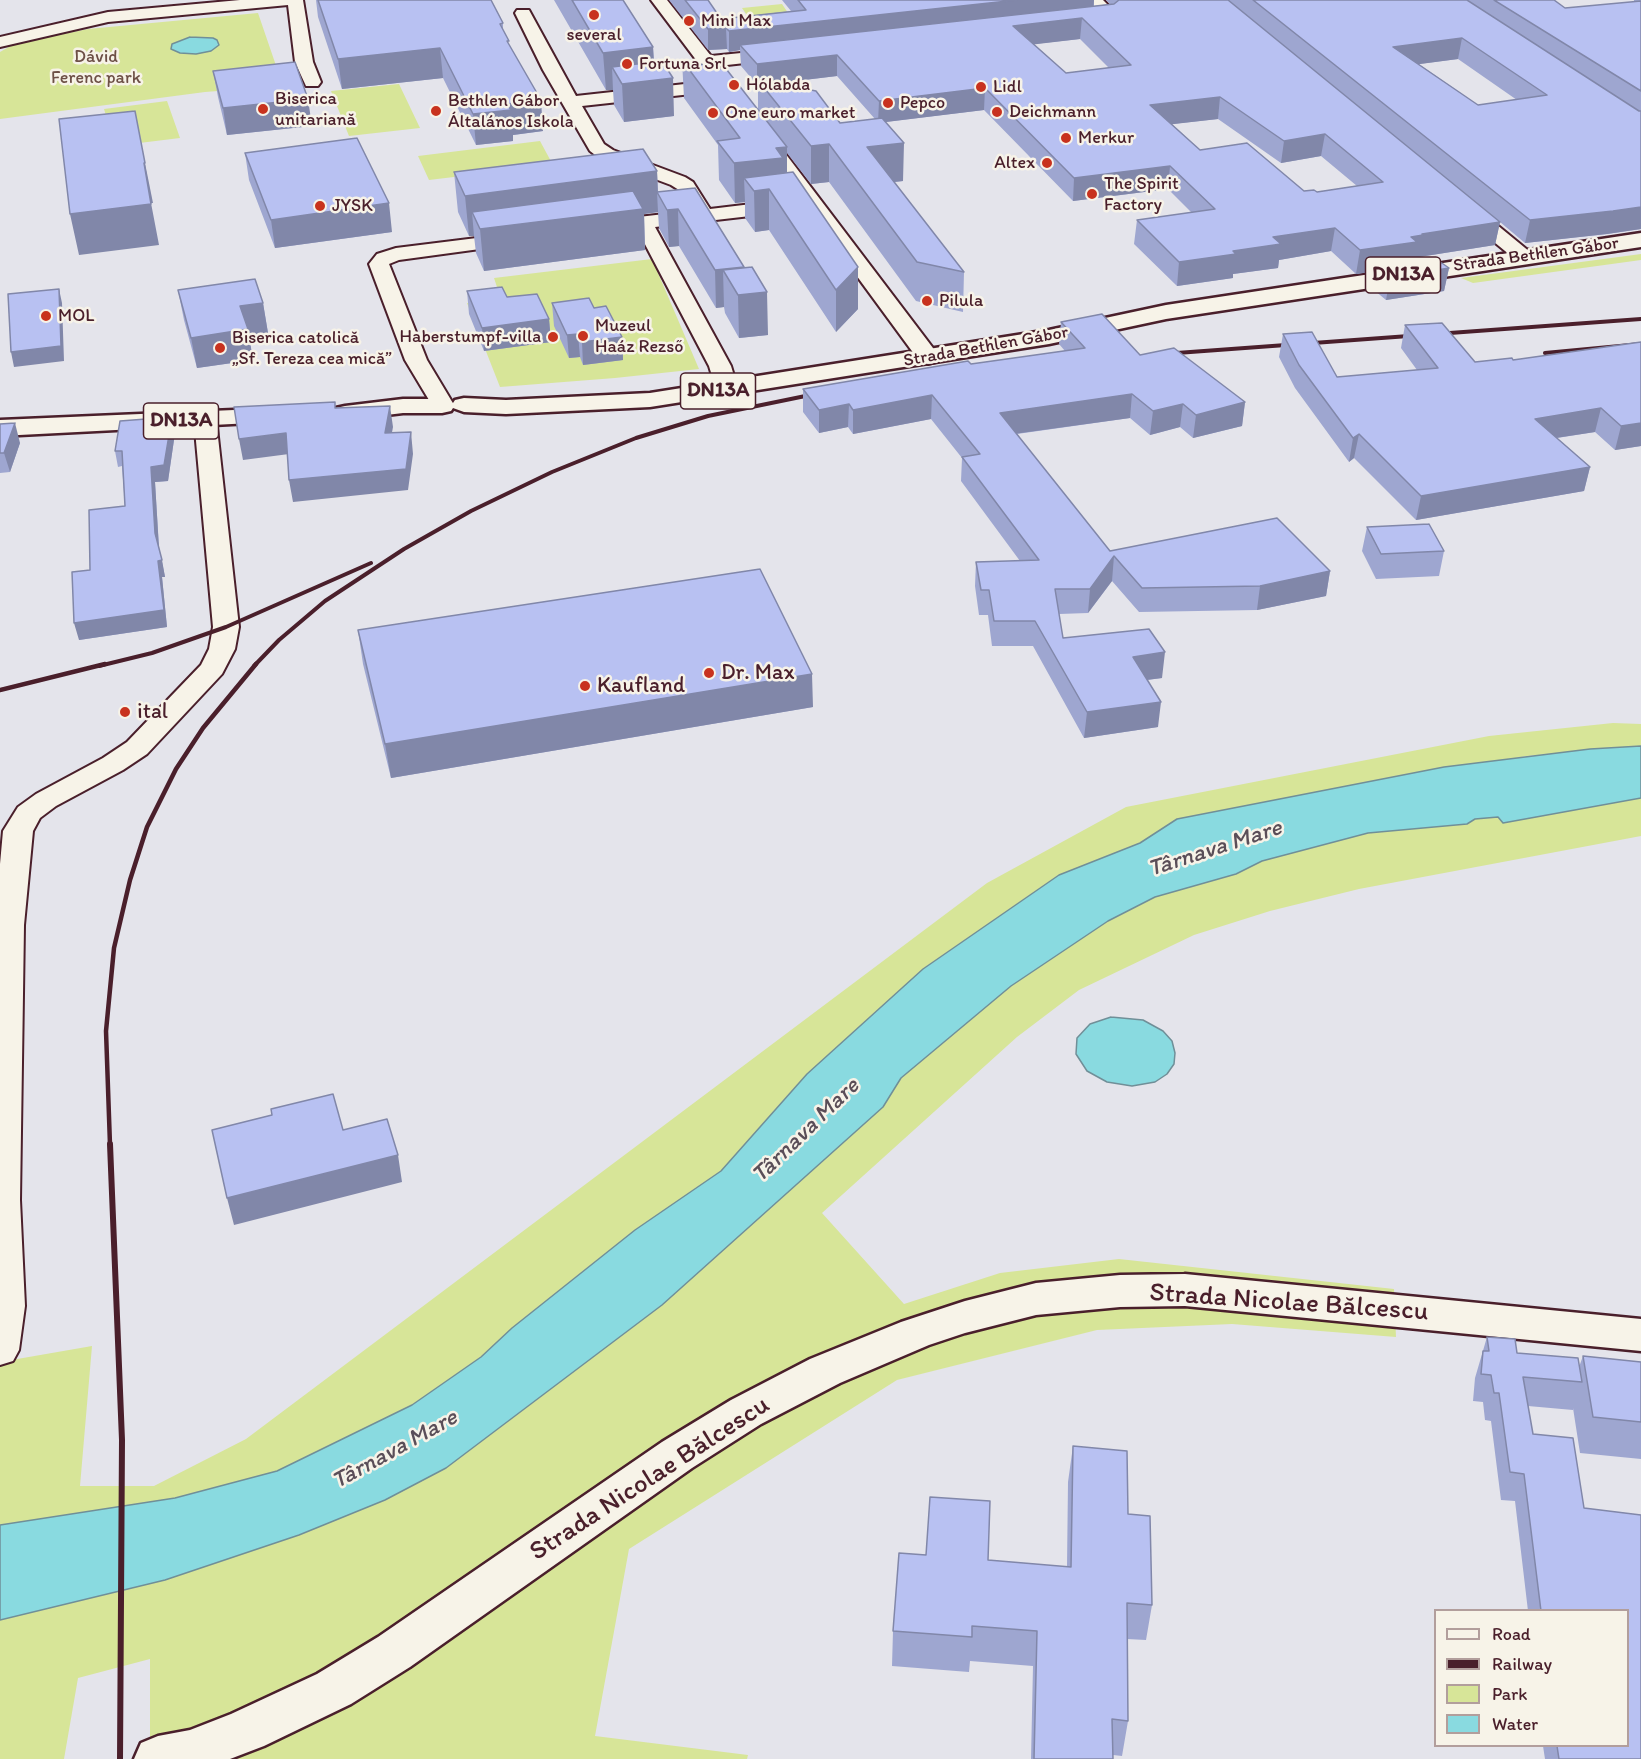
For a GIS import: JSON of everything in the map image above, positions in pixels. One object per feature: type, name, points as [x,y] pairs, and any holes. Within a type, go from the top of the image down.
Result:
[{"type":"main road","name":"Strada Bethlen Gábor","points":[[449,404],[506,407],[577,405],[650,400],[727,390],[1049,337],[1166,312],[1641,240]]},
{"type":"main road","name":"DN13A","points":[[0,428],[361,412],[414,415],[449,404]]},
{"type":"main road","points":[[0,411],[54,424]]},
{"type":"main road","name":"Strada Nicolae Bălcescu","points":[[158,1759],[190,1752],[247,1730],[334,1689],[394,1652],[677,1455],[746,1412],[825,1371],[915,1333],[965,1317],[1036,1299],[1120,1291],[1185,1290],[1641,1335]]},
{"type":"street","points":[[0,42],[108,17],[294,0],[304,62],[312,82]]},
{"type":"street","points":[[659,0],[928,357]]},
{"type":"street","points":[[1073,22],[1112,17],[1093,0]]},
{"type":"street","points":[[523,13],[570,102],[597,147],[606,154],[686,186],[703,214]]},
{"type":"street","points":[[707,62],[801,51]]},
{"type":"street","points":[[570,102],[724,85]]},
{"type":"street","points":[[1450,196],[1524,256]]},
{"type":"street","points":[[585,230],[703,214],[812,203]]},
{"type":"street","points":[[643,222],[720,366],[727,390]]},
{"type":"street","points":[[449,404],[416,360],[379,264],[384,258],[396,254],[539,236]]},
{"type":"street","points":[[0,1350],[7,1306],[2,1200],[9,925],[18,831],[28,813],[45,800],[113,764],[137,748],[213,668],[222,649],[226,627],[205,419]]},
{"type":"green space","points":[[782,4],[797,26],[757,30],[742,8]]},
{"type":"green space","name":"Dávid Ferenc park","points":[[258,13],[283,86],[205,92],[0,119],[0,52],[14,44],[88,29]]},
{"type":"green space","points":[[399,84],[420,128],[349,136],[331,91]]},
{"type":"green space","points":[[167,101],[180,138],[115,146],[104,109]]},
{"type":"green space","points":[[540,141],[553,165],[429,180],[418,156]]},
{"type":"green space","points":[[1641,254],[1641,260],[1473,283],[1461,278]]},
{"type":"green space","name":"Muzeul Haáz Rezső","points":[[652,259],[699,369],[500,387],[467,303],[501,299],[494,278]]},
{"type":"green space","points":[[1613,723],[1641,724],[1641,746],[1527,756],[1177,819],[1140,843],[1059,875],[923,969],[807,1074],[721,1171],[635,1230],[512,1328],[481,1357],[412,1405],[277,1471],[175,1498],[0,1525],[0,1362],[92,1346],[80,1486],[154,1486],[246,1439],[987,883],[1126,807],[1489,736]]},
{"type":"green space","points":[[1641,798],[1641,836],[1359,889],[1270,911],[1194,935],[1079,990],[1017,1037],[822,1213],[904,1304],[1000,1273],[1119,1259],[1394,1289],[1396,1337],[1232,1324],[1097,1330],[897,1380],[629,1549],[595,1736],[748,1755],[747,1759],[150,1759],[150,1659],[78,1678],[64,1759],[0,1759],[0,1620],[165,1580],[299,1535],[385,1500],[446,1468],[662,1305],[883,1107],[901,1078],[1011,986],[1108,921],[1155,897],[1236,874],[1262,861],[1368,833],[1467,824],[1474,819]]},
{"type":"water","points":[[190,37],[213,38],[219,45],[211,51],[196,54],[180,53],[171,49],[172,44]]},
{"type":"water","name":"Târnava Mare","points":[[1641,746],[1641,798],[1503,823],[1498,817],[1475,819],[1467,824],[1368,833],[1262,861],[1236,874],[1155,897],[1108,921],[1011,986],[901,1078],[883,1107],[662,1305],[446,1468],[385,1500],[299,1535],[165,1580],[0,1620],[0,1525],[175,1498],[277,1471],[412,1405],[481,1357],[512,1328],[635,1230],[721,1171],[807,1074],[923,969],[1059,875],[1140,843],[1177,819],[1444,767],[1590,749]]},
{"type":"water","points":[[1111,1017],[1143,1020],[1163,1031],[1172,1041],[1175,1053],[1174,1064],[1167,1074],[1155,1082],[1132,1086],[1107,1082],[1087,1071],[1076,1054],[1077,1038],[1090,1024]]},
{"type":"building","points":[[318,0],[491,0],[503,23],[500,24],[509,41],[507,41],[541,100],[507,104],[511,110],[473,114],[440,48],[338,59]]},
{"type":"building","points":[[572,0],[623,0],[653,47],[603,53]]},
{"type":"building","points":[[685,0],[708,0],[721,19],[806,10],[798,0],[1017,0],[729,31],[726,28],[708,29]]},
{"type":"building","points":[[1119,0],[1228,0],[1500,222],[1422,234],[1411,237],[1417,242],[1360,250],[1335,228],[1273,237],[1281,244],[1233,251],[1236,254],[1179,262],[1137,220],[1215,209],[1170,166],[1074,178],[985,88],[879,101],[837,55],[757,64],[740,45],[1114,4]],"holes":[[[1082,18],[1131,65],[1066,73],[1013,26]],[[1220,97],[1284,141],[1325,134],[1383,182],[1317,192],[1304,191],[1247,143],[1200,150],[1150,105]]]},
{"type":"building","points":[[1253,0],[1467,0],[1641,111],[1641,207],[1530,220]],"holes":[[[1462,38],[1547,95],[1478,105],[1393,47]]]},
{"type":"building","points":[[1494,0],[1554,0],[1565,8],[1641,1],[1641,91]]},
{"type":"building","points":[[682,60],[727,70],[787,147],[776,148],[783,158],[734,163],[717,141],[740,138]]},
{"type":"building","points":[[662,61],[673,78],[622,84],[612,67]]},
{"type":"building","points":[[295,62],[308,99],[223,108],[213,71]]},
{"type":"building","points":[[757,79],[816,91],[840,123],[882,118],[904,143],[867,147],[964,272],[917,262],[829,144],[811,146]]},
{"type":"building","points":[[135,111],[151,204],[70,214],[59,119]]},
{"type":"building","points":[[357,138],[389,203],[271,220],[245,153]]},
{"type":"building","points":[[643,149],[657,171],[465,196],[454,172]]},
{"type":"building","points":[[793,172],[858,267],[836,290],[769,189],[754,191],[744,178]]},
{"type":"building","points":[[695,188],[744,267],[715,270],[678,209],[667,210],[657,192]]},
{"type":"building","points":[[633,191],[643,209],[480,229],[472,212]]},
{"type":"building","points":[[1436,259],[1449,268],[1390,278],[1378,267]]},
{"type":"building","points":[[752,267],[767,292],[738,295],[723,270]]},
{"type":"building","points":[[255,279],[263,303],[240,306],[248,329],[191,338],[178,290]]},
{"type":"building","points":[[502,287],[507,297],[537,294],[549,319],[482,328],[467,291]]},
{"type":"building","points":[[59,289],[61,346],[11,352],[8,294]]},
{"type":"building","points":[[589,298],[594,308],[606,306],[622,337],[582,342],[578,334],[567,335],[552,303]]},
{"type":"building","points":[[1102,314],[1140,355],[1174,348],[1245,402],[1196,415],[1183,404],[1153,411],[1132,394],[1000,413],[1110,551],[1277,518],[1330,571],[1260,586],[1142,588],[1114,556],[1090,589],[1055,589],[1063,638],[1149,629],[1165,652],[1133,657],[1161,702],[1087,712],[1035,621],[994,621],[989,590],[981,590],[976,562],[1039,560],[962,457],[980,454],[932,395],[853,410],[849,404],[819,410],[803,389],[968,361],[971,364],[1085,348],[1061,322]]},
{"type":"building","points":[[1442,323],[1475,362],[1512,358],[1513,360],[1641,342],[1641,423],[1621,426],[1601,408],[1535,419],[1590,467],[1421,496],[1359,434],[1353,438],[1299,365],[1283,334],[1312,332],[1337,377],[1438,368],[1405,325]]},
{"type":"building","points":[[335,402],[335,408],[390,406],[385,433],[411,432],[406,469],[289,480],[286,433],[239,439],[234,407]]},
{"type":"building","points":[[172,417],[164,465],[151,467],[155,533],[162,560],[158,561],[164,610],[74,623],[72,572],[90,570],[89,510],[125,506],[122,451],[115,451],[120,421]]},
{"type":"building","points":[[15,423],[4,453],[0,453],[0,424]]},
{"type":"building","points":[[1429,524],[1444,551],[1381,554],[1367,527]]},
{"type":"building","name":"Kaufland","points":[[760,569],[812,674],[385,744],[358,630]]},
{"type":"building","points":[[333,1094],[343,1130],[387,1119],[398,1155],[227,1198],[212,1130],[272,1115],[271,1109]]},
{"type":"building","points":[[1487,1337],[1515,1339],[1517,1353],[1578,1358],[1582,1382],[1523,1377],[1533,1434],[1573,1438],[1584,1508],[1641,1515],[1641,1759],[1559,1759],[1557,1747],[1629,1747],[1629,1609],[1541,1609],[1524,1474],[1510,1472],[1499,1393],[1494,1393],[1491,1375],[1481,1374],[1483,1351],[1489,1351]]},
{"type":"building","points":[[1583,1356],[1641,1362],[1641,1422],[1593,1417]]},
{"type":"building","points":[[1073,1446],[1127,1451],[1128,1514],[1150,1516],[1152,1605],[1127,1603],[1128,1721],[1112,1719],[1113,1759],[1034,1759],[1037,1631],[972,1626],[972,1637],[893,1631],[899,1553],[926,1555],[930,1497],[990,1501],[988,1560],[1071,1567]]},
{"type":"railway","points":[[1163,354],[1641,319]]},
{"type":"railway","points":[[1545,353],[1641,344]]},
{"type":"railway","points":[[254,666],[279,640],[325,601],[404,549],[471,511],[552,472],[636,438],[708,416],[820,393]]},
{"type":"railway","points":[[99,666],[152,653],[226,627],[371,563]]},
{"type":"railway","points":[[0,690],[105,664]]},
{"type":"railway","points":[[110,1145],[106,1031],[114,948],[130,880],[147,827],[176,769],[203,728],[256,664]]},
{"type":"railway","points":[[110,1144],[122,1440],[120,1759]]},
{"type":"place","name":"several","points":[[594,15]]},
{"type":"place","name":"Mini Max","points":[[689,21]]},
{"type":"place","name":"Fortuna Srl","points":[[627,64]]},
{"type":"place","name":"Hólabda","points":[[734,85]]},
{"type":"place","name":"Lidl","points":[[981,87]]},
{"type":"place","name":"Pepco","points":[[888,103]]},
{"type":"place","name":"Biserica unitariană","points":[[263,109]]},
{"type":"place","name":"Bethlen Gábor Általános Iskola","points":[[436,111]]},
{"type":"place","name":"Deichmann","points":[[997,112]]},
{"type":"place","name":"One euro market","points":[[713,113]]},
{"type":"place","name":"Merkur","points":[[1066,138]]},
{"type":"place","name":"Altex","points":[[1047,163]]},
{"type":"place","name":"The Spirit Factory","points":[[1092,194]]},
{"type":"place","name":"JYSK","points":[[320,206]]},
{"type":"place","name":"Pilula","points":[[927,301]]},
{"type":"place","name":"MOL","points":[[46,316]]},
{"type":"place","name":"Muzeul Haáz Rezső","points":[[583,336]]},
{"type":"place","name":"Haberstumpf-villa","points":[[553,337]]},
{"type":"place","name":"Biserica catolică „Sf. Tereza cea mică”","points":[[220,348]]},
{"type":"place","name":"Dr. Max","points":[[709,673]]},
{"type":"place","name":"Kaufland","points":[[585,686]]},
{"type":"place","name":"ital","points":[[125,712]]}]
